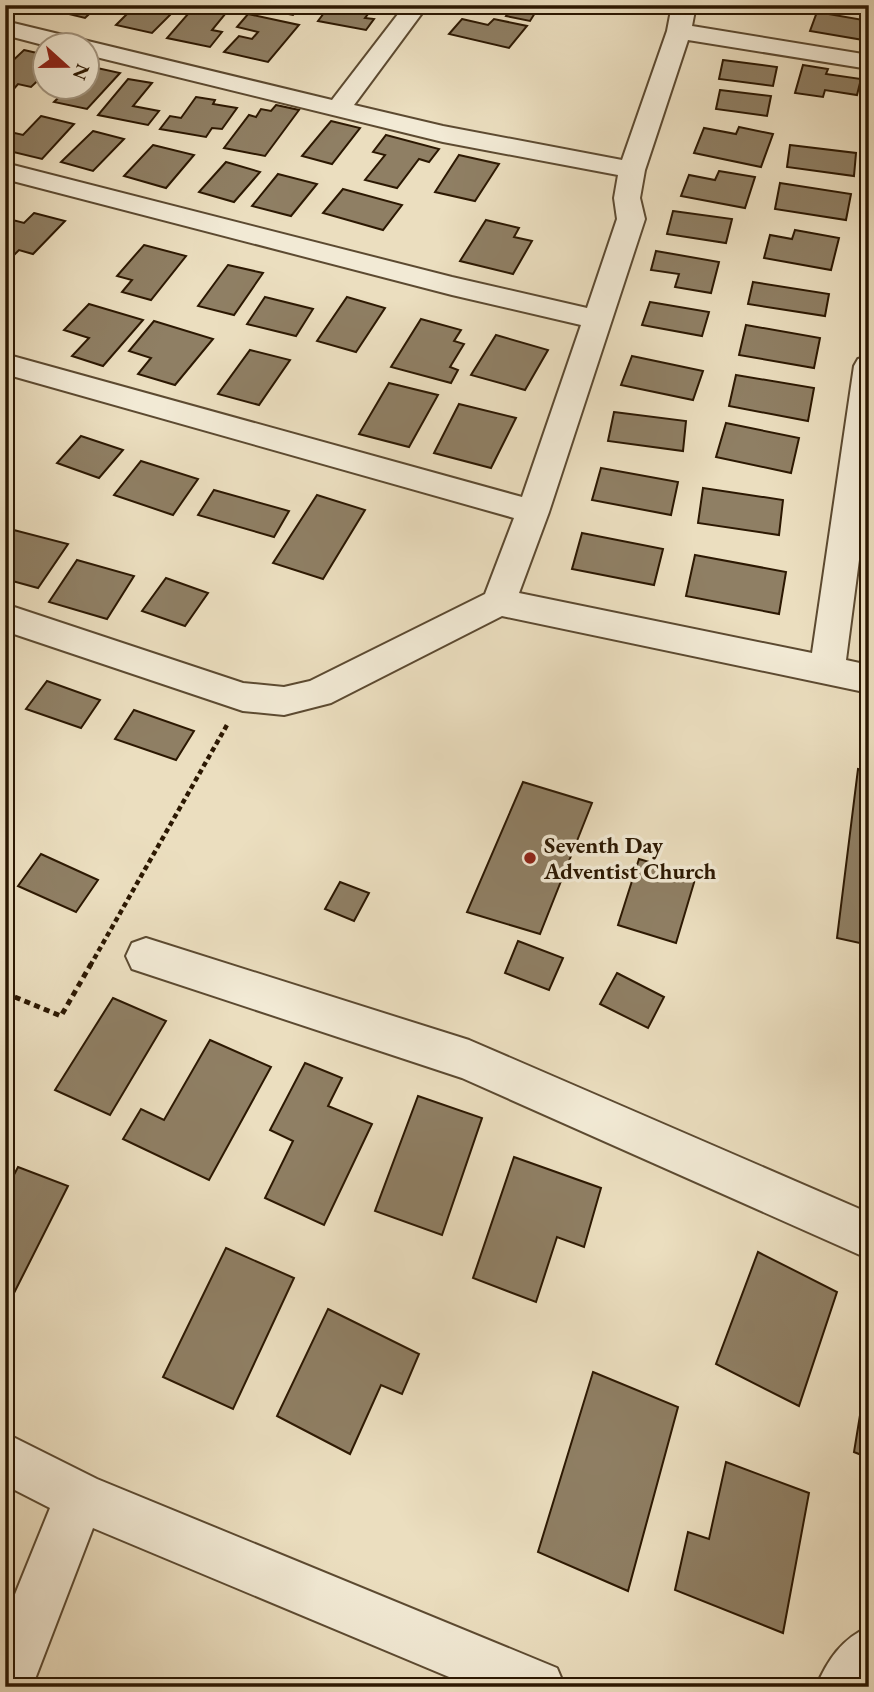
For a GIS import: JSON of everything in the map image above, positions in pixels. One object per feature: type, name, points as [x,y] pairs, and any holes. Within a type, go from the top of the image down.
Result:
[{"type":"street","points":[[338,109],[418,5]]},
{"type":"street","points":[[499,602],[533,512],[631,219],[627,198],[632,170],[681,18],[869,62]]},
{"type":"street","points":[[5,28],[32,35]]},
{"type":"street","points":[[102,51],[443,134],[632,170]]},
{"type":"street","points":[[5,171],[452,286],[598,320]]},
{"type":"street","points":[[5,364],[533,512]]},
{"type":"street","points":[[827,670],[869,366]]},
{"type":"street","points":[[5,617],[243,697],[284,701],[318,693],[499,602],[869,679]]},
{"type":"street","points":[[146,956],[469,1060],[869,1236]]},
{"type":"street","points":[[5,1458],[80,1497],[538,1687]]},
{"type":"street","points":[[5,1686],[80,1497]]},
{"type":"street","points":[[843,1687],[869,1653]]},
{"type":"path","points":[[5,993],[61,1016],[243,697]]},
{"type":"building","points":[[47,5],[99,5],[85,18],[44,8]]},
{"type":"building","points":[[136,5],[180,5],[152,33],[116,25]]},
{"type":"building","points":[[266,5],[301,5],[293,15],[263,9]]},
{"type":"building","points":[[330,5],[381,5],[378,10],[372,9],[365,18],[374,19],[366,30],[318,21]]},
{"type":"building","points":[[513,5],[540,5],[530,21],[506,16]]},
{"type":"building","points":[[194,7],[226,13],[212,30],[222,32],[210,47],[167,38]]},
{"type":"building","points":[[817,12],[869,21],[869,41],[810,31]]},
{"type":"building","points":[[248,14],[299,25],[268,62],[224,52],[239,36],[252,39],[258,32],[237,27]]},
{"type":"building","points":[[462,19],[488,25],[494,19],[527,26],[509,48],[449,34]]},
{"type":"building","points":[[24,50],[32,52],[32,86],[18,84],[13,90],[5,88],[5,68]]},
{"type":"building","points":[[723,60],[777,67],[773,86],[719,79]]},
{"type":"building","points":[[803,65],[828,69],[826,74],[861,79],[857,95],[825,90],[823,97],[795,93]]},
{"type":"building","points":[[102,69],[120,73],[102,93]]},
{"type":"building","points":[[128,79],[152,83],[133,106],[159,111],[148,125],[98,115]]},
{"type":"building","points":[[720,90],[771,96],[767,116],[716,109]]},
{"type":"building","points":[[196,97],[215,100],[213,104],[237,108],[222,129],[212,128],[206,137],[160,129],[170,116],[181,118]]},
{"type":"building","points":[[54,102],[93,102],[87,109]]},
{"type":"building","points":[[276,105],[299,110],[265,156],[224,148],[249,115],[256,117],[261,109],[271,111]]},
{"type":"building","points":[[41,116],[74,124],[42,159],[5,150],[5,144],[15,133],[23,135]]},
{"type":"building","points":[[331,121],[360,128],[332,164],[302,156]]},
{"type":"building","points":[[739,127],[773,134],[761,167],[694,153],[704,128],[736,134]]},
{"type":"building","points":[[93,131],[124,139],[93,171],[61,162]]},
{"type":"building","points":[[386,135],[439,149],[429,162],[419,159],[397,188],[365,180],[385,155],[373,152]]},
{"type":"building","points":[[153,145],[194,155],[166,188],[124,176]]},
{"type":"building","points":[[790,145],[856,153],[854,176],[787,167]]},
{"type":"building","points":[[459,155],[499,164],[475,201],[435,192]]},
{"type":"building","points":[[226,162],[260,172],[234,202],[199,192]]},
{"type":"building","points":[[719,171],[755,177],[745,208],[681,196],[689,175],[715,180]]},
{"type":"building","points":[[278,174],[317,184],[291,216],[252,206]]},
{"type":"building","points":[[780,183],[851,194],[846,220],[775,209]]},
{"type":"building","points":[[343,189],[402,205],[383,230],[323,213]]},
{"type":"building","points":[[673,211],[732,219],[726,243],[667,234]]},
{"type":"building","points":[[34,213],[65,221],[33,254],[19,250],[8,261],[5,260],[5,228],[13,220],[24,223]]},
{"type":"building","points":[[486,220],[519,228],[514,237],[532,241],[513,274],[460,261]]},
{"type":"building","points":[[795,230],[839,238],[831,270],[764,258],[770,235],[792,239]]},
{"type":"building","points":[[144,245],[186,256],[151,300],[122,292],[132,280],[117,276]]},
{"type":"building","points":[[656,251],[719,262],[711,293],[675,287],[679,274],[651,270]]},
{"type":"building","points":[[228,265],[263,273],[234,315],[198,306]]},
{"type":"building","points":[[753,282],[829,294],[825,316],[748,304]]},
{"type":"building","points":[[265,297],[313,309],[296,336],[247,324]]},
{"type":"building","points":[[347,297],[385,308],[356,352],[317,341]]},
{"type":"building","points":[[650,302],[709,312],[702,336],[642,325]]},
{"type":"building","points":[[89,304],[143,320],[103,366],[72,356],[89,338],[64,330]]},
{"type":"building","points":[[421,319],[461,330],[454,341],[464,344],[450,367],[458,370],[451,383],[391,367]]},
{"type":"building","points":[[154,321],[213,339],[175,385],[138,374],[151,358],[129,351]]},
{"type":"building","points":[[746,325],[820,338],[814,368],[739,355]]},
{"type":"building","points":[[496,335],[548,350],[525,390],[471,375]]},
{"type":"building","points":[[250,350],[290,360],[259,405],[218,394]]},
{"type":"building","points":[[632,356],[703,371],[693,400],[621,385]]},
{"type":"building","points":[[736,375],[814,388],[808,421],[729,406]]},
{"type":"building","points":[[389,383],[438,395],[409,447],[359,434]]},
{"type":"building","points":[[459,404],[516,418],[491,468],[434,453]]},
{"type":"building","points":[[614,412],[686,421],[683,451],[608,441]]},
{"type":"building","points":[[726,423],[799,438],[791,473],[716,457]]},
{"type":"building","points":[[81,436],[123,450],[99,478],[57,463]]},
{"type":"building","points":[[141,461],[198,479],[173,515],[114,495]]},
{"type":"building","points":[[601,468],[678,482],[671,515],[592,500]]},
{"type":"building","points":[[703,488],[783,500],[779,535],[698,523]]},
{"type":"building","points":[[214,490],[289,511],[274,537],[198,515]]},
{"type":"building","points":[[317,495],[365,510],[323,579],[273,563]]},
{"type":"building","points":[[6,528],[68,544],[38,588],[5,579]]},
{"type":"building","points":[[582,533],[663,549],[654,585],[572,569]]},
{"type":"building","points":[[695,555],[786,572],[779,614],[686,596]]},
{"type":"building","points":[[77,560],[134,576],[107,619],[49,602]]},
{"type":"building","points":[[166,578],[208,593],[185,626],[142,611]]},
{"type":"building","points":[[47,681],[100,700],[81,728],[26,709]]},
{"type":"building","points":[[134,710],[194,731],[176,760],[115,739]]},
{"type":"building","points":[[858,769],[869,772],[869,945],[837,938]]},
{"type":"building","name":"Seventh Day Adventist Church","points":[[523,782],[592,803],[540,934],[467,912]]},
{"type":"building","points":[[41,854],[98,880],[76,912],[18,886]]},
{"type":"building","points":[[639,859],[696,876],[676,943],[618,925]]},
{"type":"building","points":[[340,882],[369,893],[354,921],[325,909]]},
{"type":"building","points":[[518,941],[563,958],[549,990],[505,973]]},
{"type":"building","points":[[617,973],[664,997],[648,1028],[600,1004]]},
{"type":"building","points":[[113,998],[166,1021],[110,1115],[55,1090]]},
{"type":"building","points":[[210,1040],[271,1067],[209,1180],[123,1139],[141,1109],[164,1120]]},
{"type":"building","points":[[305,1063],[342,1078],[328,1106],[372,1124],[324,1225],[265,1198],[293,1141],[270,1130]]},
{"type":"building","points":[[418,1096],[482,1118],[442,1235],[375,1211]]},
{"type":"building","points":[[514,1157],[601,1188],[584,1247],[557,1237],[536,1302],[473,1278]]},
{"type":"building","points":[[18,1167],[68,1186],[9,1303],[5,1301],[5,1192]]},
{"type":"building","points":[[226,1248],[294,1278],[233,1409],[163,1377]]},
{"type":"building","points":[[758,1252],[837,1292],[799,1406],[716,1364]]},
{"type":"building","points":[[328,1309],[419,1354],[402,1394],[381,1385],[350,1454],[277,1416]]},
{"type":"building","points":[[869,1360],[869,1458],[854,1452]]},
{"type":"building","points":[[593,1372],[678,1407],[628,1591],[538,1552]]},
{"type":"building","points":[[726,1462],[809,1493],[783,1633],[675,1590],[688,1532],[709,1539]]},
{"type":"place","name":"Seventh Day Adventist Church","points":[[530,858]]}]
